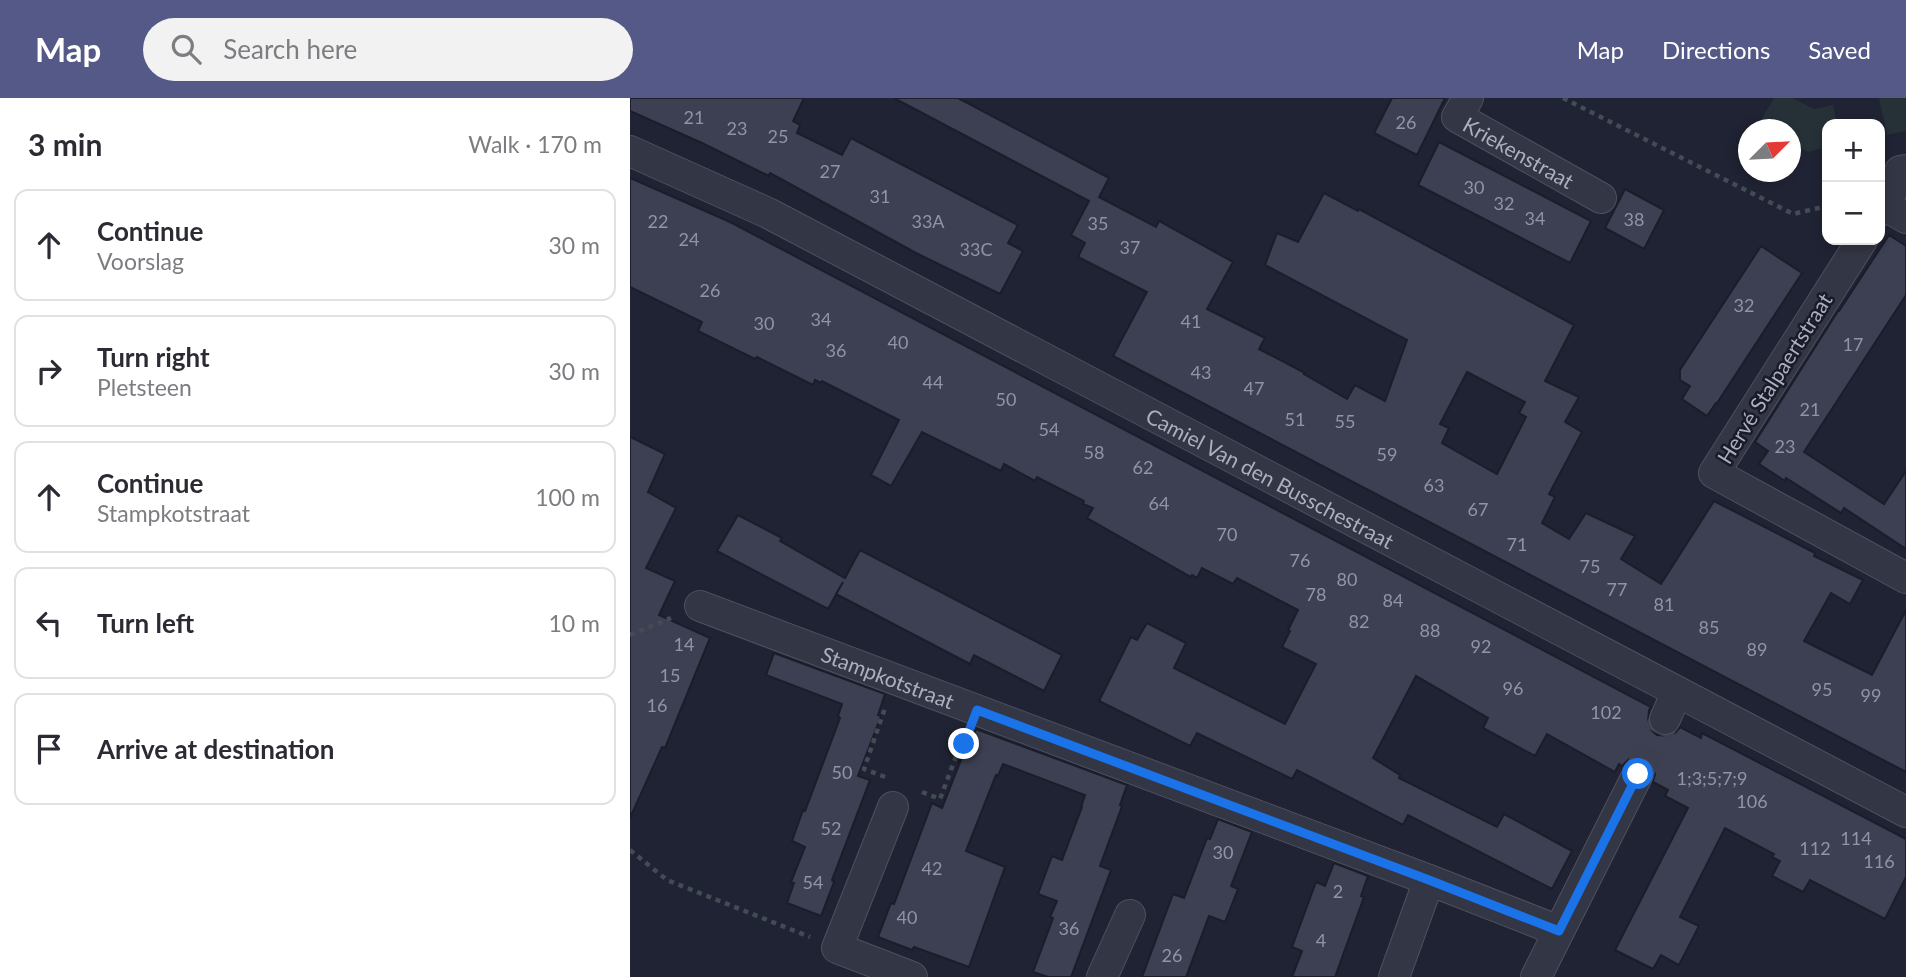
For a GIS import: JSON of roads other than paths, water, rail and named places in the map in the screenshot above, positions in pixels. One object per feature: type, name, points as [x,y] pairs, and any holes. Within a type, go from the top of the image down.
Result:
[{"type":"street","name":"Kriekenstraat","points":[[1468,98],[1457,117],[1601,198]]},
{"type":"street","name":"Camiel Van den Busschestraat","points":[[630,151],[768,214],[1906,812]]},
{"type":"street","points":[[1890,211],[1891,193],[1900,171],[1906,170]]},
{"type":"street","name":"Hervé Stalpaertstraat","points":[[1858,245],[1714,473],[1906,578]]},
{"type":"street","name":"Stampkotstraat","points":[[700,606],[1559,931]]},
{"type":"street","points":[[1665,719],[1677,692]]},
{"type":"street","points":[[1536,977],[1638,774]]},
{"type":"street","points":[[900,792],[837,948],[912,977]]},
{"type":"street","points":[[1394,977],[1429,880]]},
{"type":"street","points":[[1102,977],[1129,915]]},
{"type":"tunnel","points":[[1638,774],[1665,719]]}]
